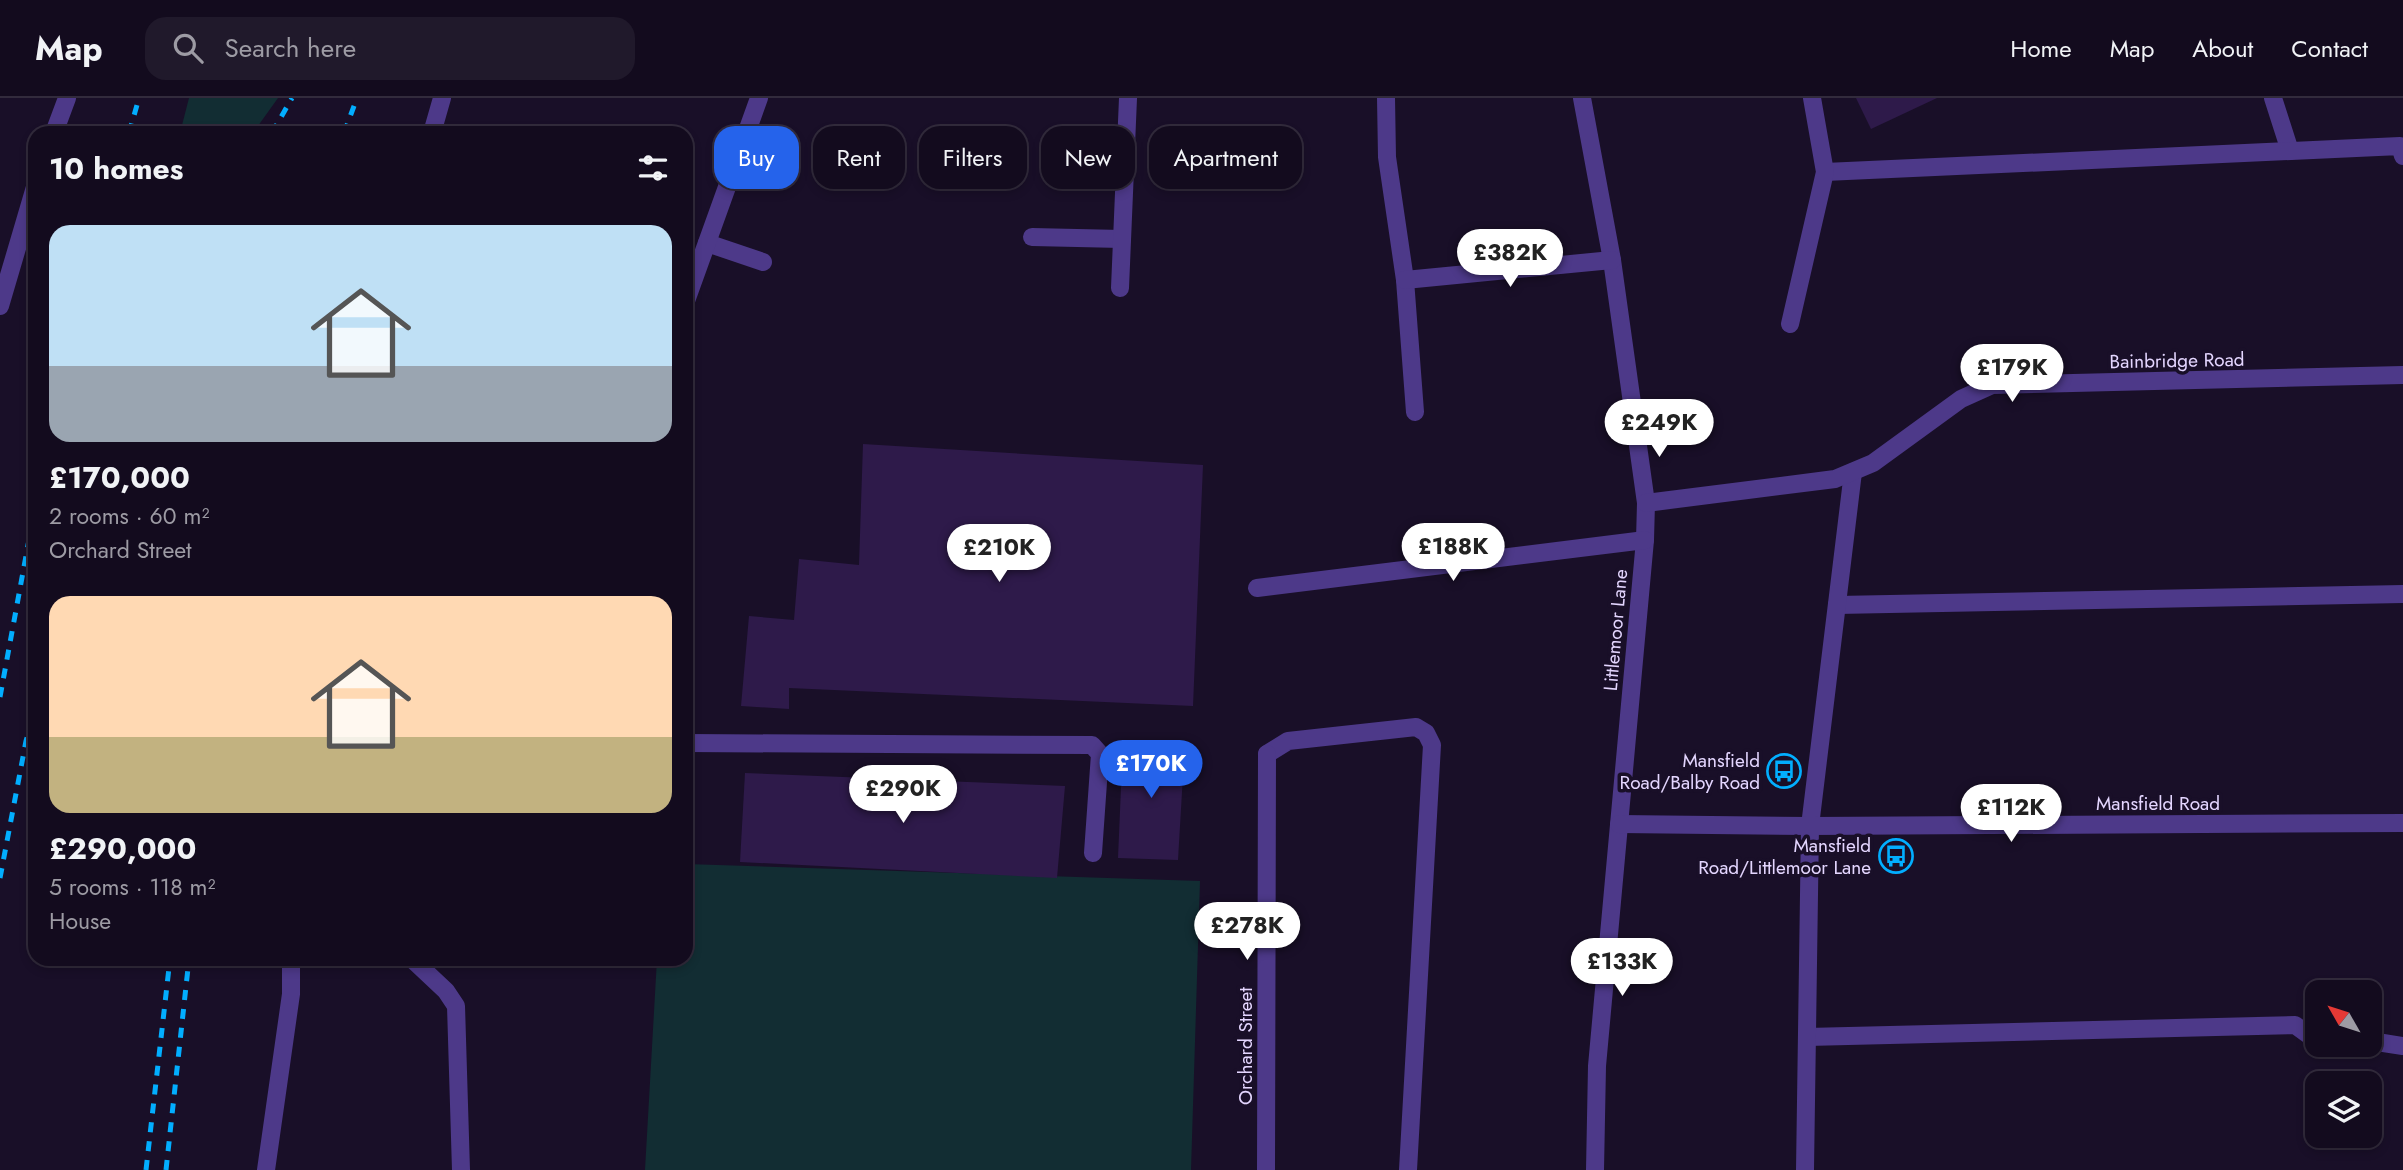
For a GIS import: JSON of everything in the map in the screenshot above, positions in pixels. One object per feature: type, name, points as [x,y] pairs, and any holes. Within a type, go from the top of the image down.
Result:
[{"type":"street","points":[[57,126],[67,98]]},
{"type":"street","points":[[434,126],[442,98]]},
{"type":"street","points":[[693,281],[759,98]]},
{"type":"street","points":[[1120,288],[1128,98]]},
{"type":"street","points":[[1386,98],[1387,157],[1405,280],[1415,412]]},
{"type":"street","name":"Littlemoor Lane","points":[[1582,98],[1612,260],[1646,503],[1597,1066],[1595,1170]]},
{"type":"street","points":[[1790,324],[1825,172],[1812,98]]},
{"type":"street","points":[[2273,98],[2290,151]]},
{"type":"street","points":[[1825,172],[2400,146],[2403,156]]},
{"type":"street","points":[[0,306],[28,211]]},
{"type":"street","points":[[1032,237],[1122,239]]},
{"type":"street","points":[[706,243],[762,262]]},
{"type":"street","points":[[1405,280],[1612,260]]},
{"type":"street","name":"Bainbridge Road","points":[[1646,503],[1835,479],[1873,463],[1961,399],[1992,385],[2403,375]]},
{"type":"street","points":[[1805,1170],[1810,826],[1853,472]]},
{"type":"street","points":[[1256,588],[1644,540]]},
{"type":"street","points":[[1837,605],[2403,594]]},
{"type":"street","name":"Orchard Street","points":[[1266,1170],[1267,754],[1288,741],[1416,727],[1426,733],[1432,745],[1408,1170]]},
{"type":"street","points":[[693,743],[1092,745],[1100,754],[1093,853]]},
{"type":"street","name":"Mansfield Road","points":[[1619,824],[1810,826],[2403,823]]},
{"type":"street","points":[[266,1170],[291,994],[291,966]]},
{"type":"street","points":[[419,966],[446,991],[456,1006],[461,1170]]},
{"type":"street","points":[[1807,1037],[2295,1025],[2305,1032]]},
{"type":"street","points":[[2382,1045],[2403,1046]]},
{"type":"green space","points":[[189,98],[278,98],[258,126],[182,126]]},
{"type":"green space","points":[[693,864],[1200,881],[1191,1170],[645,1170],[657,966],[693,966]]},
{"type":"building","points":[[1856,98],[1937,98],[1871,129]]},
{"type":"building","points":[[863,444],[1203,465],[1193,706],[789,688],[789,709],[741,706],[749,616],[794,620],[799,559],[859,565]]},
{"type":"building","points":[[1123,741],[1185,741],[1178,860],[1118,858]]},
{"type":"building","points":[[745,773],[1065,786],[1057,878],[740,862]]},
{"type":"building","points":[[474,966],[518,966],[518,967]]},
{"type":"railway","points":[[131,126],[139,98]]},
{"type":"railway","points":[[276,126],[292,98]]},
{"type":"railway","points":[[347,126],[357,98]]},
{"type":"railway","points":[[0,697],[28,545]]},
{"type":"railway","points":[[0,878],[28,735]]},
{"type":"railway","points":[[146,1170],[169,966]]},
{"type":"railway","points":[[166,1170],[188,966]]},
{"type":"place","name":"Mansfield Road/Balby Road","points":[[1784,771]]},
{"type":"place","name":"Mansfield Road/Littlemoor Lane","points":[[1896,856]]}]
